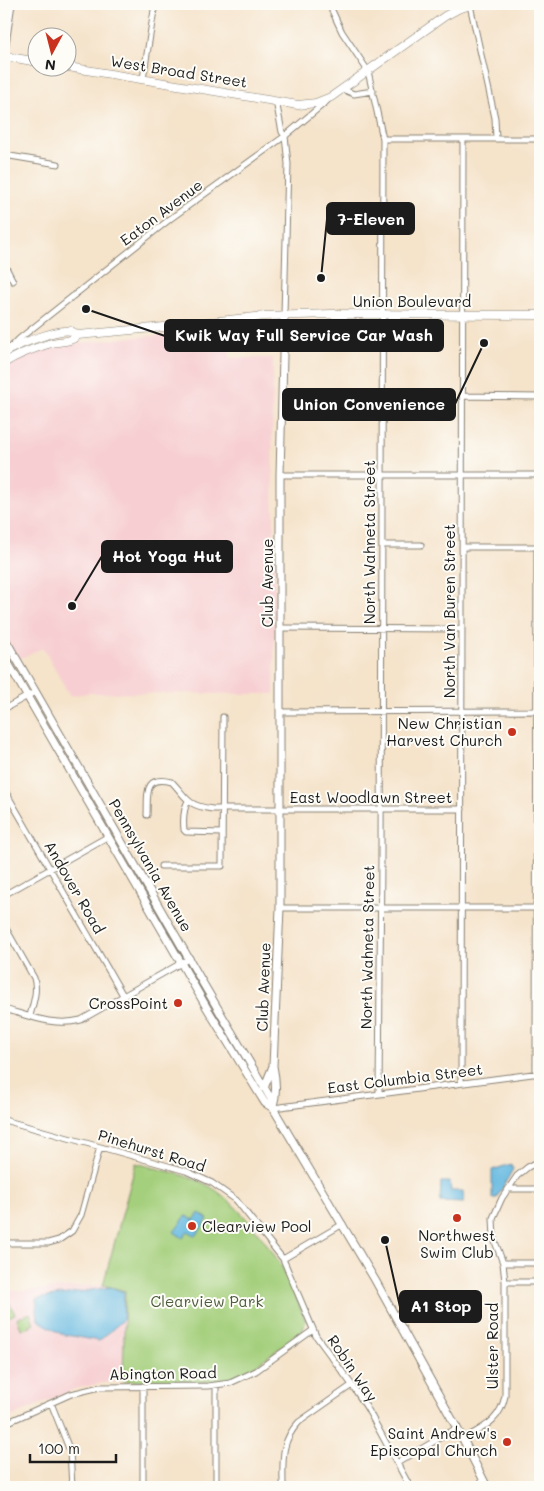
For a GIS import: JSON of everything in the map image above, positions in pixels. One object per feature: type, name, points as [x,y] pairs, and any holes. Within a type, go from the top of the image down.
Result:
[{"type":"main road","name":"West Broad Street","points":[[78,69],[298,105],[309,104],[331,97],[445,16],[472,4]]},
{"type":"main road","points":[[4,56],[28,60]]},
{"type":"main road","name":"Union Boulevard","points":[[78,335],[284,315],[540,315]]},
{"type":"main road","points":[[4,363],[17,354],[51,343],[73,340],[78,335],[70,330],[43,336],[6,351]]},
{"type":"street","points":[[4,56],[12,4]]},
{"type":"street","points":[[143,79],[155,4]]},
{"type":"street","name":"North Wahneta Street","points":[[329,4],[342,32],[368,71],[384,139],[379,1094]]},
{"type":"street","points":[[472,4],[495,118],[496,139]]},
{"type":"street","points":[[342,89],[354,94],[373,91]]},
{"type":"street","name":"Eaton Avenue","points":[[6,351],[170,219],[285,136],[331,97]]},
{"type":"street","name":"Club Avenue","points":[[273,1108],[276,1097],[276,1078],[273,1066],[280,908],[280,475],[288,164],[285,136],[282,132],[276,101]]},
{"type":"street","points":[[384,139],[540,140]]},
{"type":"street","name":"North Van Buren Street","points":[[461,1083],[463,139]]},
{"type":"street","points":[[4,155],[58,164]]},
{"type":"street","points":[[4,264],[13,281]]},
{"type":"street","points":[[462,396],[540,397]]},
{"type":"street","points":[[280,475],[540,476]]},
{"type":"street","points":[[382,545],[422,545]]},
{"type":"street","points":[[462,547],[538,547],[538,1073]]},
{"type":"street","points":[[280,628],[462,628]]},
{"type":"street","name":"Pennsylvania Avenue","points":[[4,637],[271,1099],[273,1108],[377,1283],[463,1439],[487,1487]]},
{"type":"street","name":"Pennsylvania Avenue","points":[[4,656],[181,963],[260,1095],[273,1108]]},
{"type":"street","points":[[4,709],[35,692]]},
{"type":"street","points":[[280,712],[382,710],[539,711]]},
{"type":"street","points":[[161,866],[222,866],[223,717]]},
{"type":"street","points":[[147,815],[148,787],[153,782],[160,780],[172,782],[188,801],[184,807],[184,830],[186,832],[222,833]]},
{"type":"street","name":"Andover Road","points":[[4,789],[124,997]]},
{"type":"street","name":"East Woodlawn Street","points":[[188,801],[204,808],[222,809],[462,809]]},
{"type":"street","points":[[4,895],[107,837]]},
{"type":"street","points":[[280,908],[538,908]]},
{"type":"street","points":[[4,925],[36,984],[36,993],[30,1016]]},
{"type":"street","points":[[4,1009],[57,1023],[72,1022],[90,1016],[190,958]]},
{"type":"street","name":"Club Avenue","points":[[260,1095],[273,1066]]},
{"type":"street","name":"East Columbia Street","points":[[273,1108],[538,1073]]},
{"type":"street","name":"Pinehurst Road","points":[[4,1120],[186,1171],[219,1187],[241,1205],[283,1258]]},
{"type":"street","points":[[4,1243],[48,1243],[59,1240],[72,1231],[81,1215],[100,1147]]},
{"type":"street","name":"Ulster Road","points":[[463,1439],[492,1421],[501,1409],[504,1396],[505,1282],[503,1263],[494,1239],[493,1218],[512,1182],[522,1171],[540,1161]]},
{"type":"street","points":[[508,1189],[540,1189]]},
{"type":"street","points":[[283,1258],[343,1224]]},
{"type":"street","name":"Robin Way","points":[[283,1258],[313,1330],[352,1385],[410,1487]]},
{"type":"street","points":[[503,1263],[540,1263]]},
{"type":"street","points":[[505,1282],[540,1282]]},
{"type":"street","name":"Abington Road","points":[[4,1424],[75,1393],[100,1387],[216,1385],[230,1383],[251,1374],[313,1330]]},
{"type":"street","points":[[216,1385],[216,1487]]},
{"type":"street","points":[[283,1487],[284,1451],[293,1428],[352,1385]]},
{"type":"street","points":[[143,1386],[143,1487]]},
{"type":"street","points":[[51,1403],[70,1452],[72,1487]]},
{"type":"street","points":[[397,1462],[457,1428]]},
{"type":"street","points":[[534,1487],[540,1485]]},
{"type":"shaded area","points":[[227,331],[230,358],[273,358],[274,694],[88,693],[70,696],[43,648],[18,659],[4,634],[4,367],[20,357],[43,348],[124,338]]},
{"type":"shaded area","points":[[103,1285],[125,1291],[123,1381],[77,1388],[4,1420],[4,1290],[22,1291]]},
{"type":"green space","name":"Clearview Park","points":[[136,1163],[183,1175],[209,1186],[219,1192],[248,1220],[273,1252],[290,1283],[306,1321],[302,1332],[251,1369],[229,1379],[208,1382],[123,1381],[125,1291],[103,1285]]},
{"type":"green space","points":[[10,1304],[15,1314],[4,1319],[4,1307]]},
{"type":"green space","points":[[30,1313],[34,1323],[30,1325],[31,1327],[21,1329],[17,1318]]},
{"type":"water","points":[[511,1164],[513,1169],[497,1198],[492,1198],[492,1170]]},
{"type":"water","points":[[441,1182],[450,1182],[451,1191],[463,1191],[464,1203],[440,1202]]},
{"type":"water","name":"Clearview Pool","points":[[199,1213],[208,1219],[196,1236],[188,1231],[183,1238],[174,1232],[186,1216],[194,1220]]},
{"type":"water","points":[[111,1287],[124,1292],[123,1320],[99,1341],[61,1334],[38,1320],[36,1299]]},
{"type":"place","name":"7-Eleven","points":[[321,278]]},
{"type":"place","name":"Kwik Way Full Service Car Wash","points":[[86,309]]},
{"type":"place","name":"Union Convenience","points":[[484,343]]},
{"type":"place","name":"Hot Yoga Hut","points":[[72,606]]},
{"type":"place","name":"New Christian Harvest Church","points":[[512,732]]},
{"type":"place","name":"CrossPoint","points":[[178,1003]]},
{"type":"place","name":"Northwest Swim Club","points":[[457,1218]]},
{"type":"place","name":"Clearview Pool","points":[[192,1226]]},
{"type":"place","name":"A1 Stop","points":[[385,1240]]},
{"type":"place","name":"Saint Andrew's Episcopal Church","points":[[507,1442]]}]
